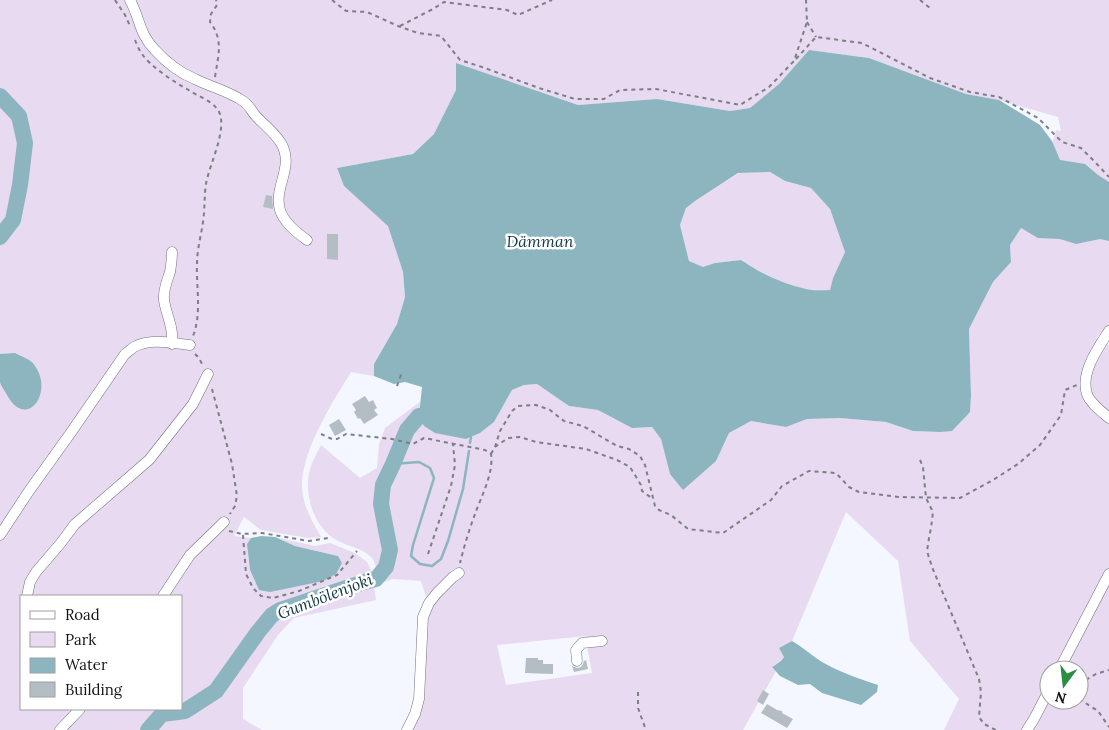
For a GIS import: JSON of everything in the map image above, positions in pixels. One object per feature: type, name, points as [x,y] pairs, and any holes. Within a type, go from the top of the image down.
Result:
[{"type":"street","points":[[130,0],[136,10],[146,41],[168,63],[185,74],[214,86],[248,104],[255,115],[281,143],[286,154],[286,164],[279,198],[280,208],[283,216],[296,232],[307,240]]},
{"type":"street","points":[[172,252],[170,271],[164,290],[164,300],[170,320],[172,344]]},
{"type":"street","points":[[1109,331],[1093,356],[1086,380],[1088,395],[1100,411],[1109,418]]},
{"type":"street","points":[[0,535],[28,491],[125,354],[134,347],[147,342],[190,345]]},
{"type":"street","points":[[26,595],[30,582],[36,572],[75,524],[149,460],[193,404],[208,374]]},
{"type":"street","points":[[164,595],[190,555],[224,522]]},
{"type":"street","points":[[407,730],[415,714],[419,699],[423,616],[437,593],[459,573]]},
{"type":"street","points":[[1064,660],[1109,574]]},
{"type":"street","points":[[577,661],[576,650],[582,643],[602,641]]},
{"type":"street","points":[[1027,730],[1039,709]]},
{"type":"street","points":[[60,730],[79,710]]},
{"type":"path","points":[[115,0],[125,15],[142,54],[149,62],[216,107],[222,120],[221,132],[206,183],[197,262],[198,297],[196,326],[190,345],[208,374],[232,464],[237,496],[235,506],[224,522],[226,528],[231,532],[242,534],[262,533],[309,541],[328,538]]},
{"type":"path","points":[[214,86],[220,47],[216,30],[210,22],[211,14],[217,5],[216,0]]},
{"type":"path","points":[[332,0],[346,11],[367,12],[418,33],[441,36],[460,60],[575,99],[604,99],[620,90],[656,90],[740,105],[769,87],[816,37]]},
{"type":"path","points":[[398,26],[433,10],[444,2],[507,10],[518,15],[552,0]]},
{"type":"path","points":[[794,61],[807,22],[806,0]]},
{"type":"path","points":[[920,0],[930,9]]},
{"type":"path","points":[[807,22],[816,37]]},
{"type":"path","points":[[816,37],[862,43],[930,78],[970,92],[999,97],[1038,118],[1062,142],[1081,148],[1109,177]]},
{"type":"path","points":[[396,386],[402,372]]},
{"type":"path","points":[[459,573],[471,525],[484,493],[491,467],[491,454],[500,432],[512,411],[518,406],[536,405],[550,410],[564,421],[583,426],[617,446],[629,449],[640,456],[645,466],[653,499],[659,510],[671,515],[688,529],[723,533],[770,500],[782,486],[809,471],[836,473],[849,487],[859,492],[926,498],[960,498],[1018,464],[1040,445],[1061,415],[1065,390],[1086,380]]},
{"type":"path","points":[[321,434],[332,439],[337,439],[346,434],[392,438],[413,444],[424,438],[485,450],[491,454]]},
{"type":"path","points":[[495,446],[508,438],[520,436],[536,442],[586,449],[617,460],[630,467],[641,485],[642,491],[653,499]]},
{"type":"path","points":[[428,554],[451,486],[455,465],[453,444]]},
{"type":"path","points":[[920,460],[923,467],[926,498],[933,512],[927,551],[979,679],[981,692],[979,716],[984,724],[996,730]]},
{"type":"path","points":[[242,534],[246,574],[252,588],[261,596],[273,598],[299,591],[337,575],[357,551]]},
{"type":"path","points":[[1089,678],[1109,670]]},
{"type":"path","points":[[638,692],[638,708],[646,730]]},
{"type":"path","points":[[1089,705],[1098,711],[1109,727]]},
{"type":"green space","points":[[0,0],[1109,0],[1109,192],[1041,181],[1056,130],[1061,131],[1058,117],[999,100],[966,94],[869,58],[809,50],[779,84],[750,108],[730,111],[657,99],[578,105],[456,64],[456,90],[434,134],[413,154],[337,168],[344,186],[388,225],[403,272],[405,297],[397,324],[374,364],[374,376],[351,372],[313,440],[304,469],[302,490],[308,512],[321,537],[308,538],[261,530],[244,517],[234,536],[251,538],[247,544],[250,570],[259,590],[338,556],[295,546],[275,537],[315,546],[330,543],[355,553],[367,562],[372,572],[376,600],[294,618],[278,635],[243,688],[243,719],[262,730],[0,730]]},
{"type":"green space","points":[[770,172],[785,181],[811,188],[830,209],[845,252],[833,278],[830,290],[809,290],[789,284],[764,274],[741,260],[715,263],[703,268],[689,261],[680,225],[686,208],[739,173]]},
{"type":"green space","points":[[1109,219],[1109,325],[1096,338],[1109,345],[1109,730],[944,730],[959,699],[910,641],[898,561],[846,512],[792,641],[779,648],[784,656],[781,661],[772,666],[776,671],[743,730],[412,730],[429,617],[438,598],[453,584],[459,573],[444,579],[426,597],[421,581],[392,579],[379,584],[372,558],[364,552],[329,535],[316,518],[309,497],[308,486],[312,463],[321,445],[360,478],[377,468],[379,444],[385,428],[421,401],[419,416],[466,439],[480,433],[494,422],[512,390],[524,385],[537,384],[569,406],[598,410],[632,428],[652,427],[661,439],[670,474],[716,461],[729,433],[751,421],[786,427],[807,419],[840,418],[886,422],[913,431],[940,432],[970,412],[969,329],[993,282],[1011,262],[1010,245],[1021,228],[1026,231]],"holes":[[[585,636],[592,673],[506,685],[497,645]]]},
{"type":"water","name":"Dämman","points":[[809,50],[869,58],[966,94],[999,100],[1040,125],[1052,141],[1060,160],[1085,164],[1109,182],[1109,241],[1100,239],[1076,244],[1060,239],[1038,238],[1021,228],[1010,245],[1011,262],[993,282],[969,329],[970,412],[952,431],[913,431],[886,422],[840,418],[807,419],[786,427],[751,421],[729,433],[716,461],[683,490],[670,474],[661,439],[652,427],[632,428],[598,410],[569,406],[537,384],[524,385],[512,390],[494,422],[480,433],[466,439],[435,433],[424,426],[419,416],[422,387],[405,382],[394,384],[374,376],[374,364],[397,324],[405,297],[403,272],[388,226],[344,186],[337,168],[413,154],[434,134],[456,90],[456,63],[578,105],[657,99],[730,111],[750,108],[779,84]],"holes":[[[770,172],[785,181],[811,188],[830,209],[845,252],[833,278],[830,290],[809,290],[780,281],[741,260],[715,263],[703,267],[689,261],[680,225],[686,208],[738,173]]]},
{"type":"water","points":[[15,353],[31,362],[40,376],[40,396],[36,404],[30,408],[22,409],[15,405],[0,382],[0,354]]},
{"type":"water","points":[[261,536],[275,537],[295,546],[338,556],[342,563],[336,574],[323,581],[270,592],[259,590],[250,570],[247,544],[251,538]]},
{"type":"water","points":[[792,641],[829,666],[878,685],[877,692],[861,705],[822,693],[810,684],[798,685],[780,676],[772,667],[784,657],[779,648]]},
{"type":"building","points":[[266,195],[272,196],[273,209],[263,207]]},
{"type":"building","points":[[327,234],[338,234],[338,260],[327,259]]},
{"type":"building","points":[[365,396],[369,402],[373,400],[377,408],[374,410],[378,415],[364,424],[360,418],[358,419],[352,404]]},
{"type":"building","points":[[339,419],[346,430],[335,436],[329,425]]},
{"type":"building","points":[[526,658],[538,658],[538,660],[543,660],[543,664],[553,664],[553,674],[525,673]]},
{"type":"building","points":[[586,660],[588,669],[574,672],[572,666],[581,667]]},
{"type":"building","points":[[763,690],[769,694],[763,705],[757,701]]},
{"type":"building","points":[[767,704],[793,719],[787,728],[761,713]]},
{"type":"waterway","points":[[0,96],[19,116],[25,143],[20,185],[13,220],[0,237]]},
{"type":"waterway","name":"Gumbölenjoki","points":[[148,730],[162,714],[185,711],[216,691],[272,615],[280,610],[376,579],[386,567],[390,550],[381,504],[383,485],[407,430],[419,416]]},
{"type":"waterway","points":[[470,443],[471,437]]},
{"type":"waterway","points":[[393,464],[419,462],[430,468],[434,478],[411,556],[420,564],[432,566],[441,559],[448,541],[463,489],[469,451]]}]
